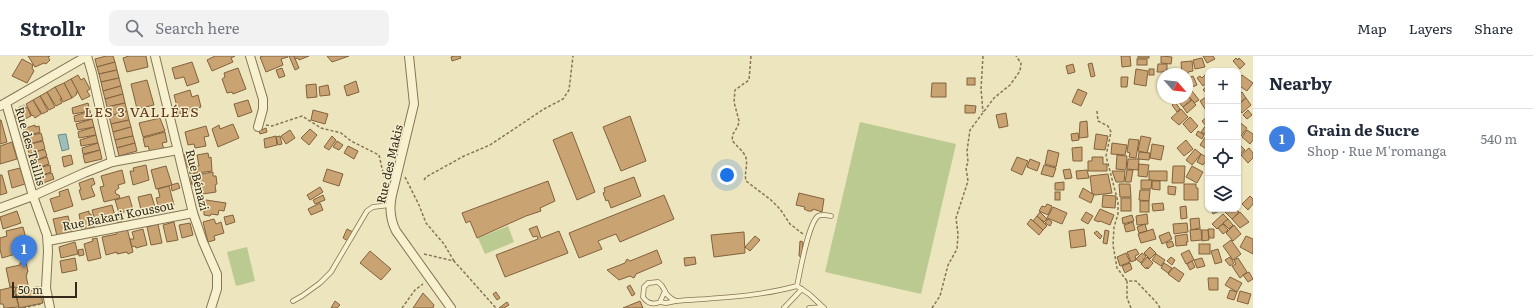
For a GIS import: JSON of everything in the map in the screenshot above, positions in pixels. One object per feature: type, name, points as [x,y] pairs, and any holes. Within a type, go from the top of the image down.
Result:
[{"type":"street","points":[[3,104],[87,56],[112,162]]},
{"type":"street","name":"Rue Bénazi","points":[[155,56],[194,213],[203,242],[217,274],[217,289],[212,308]]},
{"type":"street","points":[[250,56],[263,99],[263,109],[258,126]]},
{"type":"street","name":"Rue des Makis","points":[[409,56],[414,104],[390,205],[391,221],[396,231],[451,308]]},
{"type":"street","name":"Rue des Taillis","points":[[3,104],[47,235],[46,288],[49,305]]},
{"type":"street","points":[[0,208],[33,196],[112,162],[178,150]]},
{"type":"street","name":"Rue Bakari Koussou","points":[[48,241],[194,213]]},
{"type":"lane","points":[[293,300],[302,296],[320,283],[331,272],[367,211],[372,207],[390,205]]},
{"type":"lane","points":[[797,286],[808,237],[818,216],[831,216]]},
{"type":"lane","points":[[660,302],[664,293],[663,287],[658,282],[648,282],[644,287],[642,294],[645,300],[654,304],[660,302],[666,303],[742,296],[782,290],[797,286],[817,300],[823,307]]},
{"type":"lane","points":[[784,308],[802,289]]},
{"type":"lane","points":[[664,293],[669,298],[676,301]]},
{"type":"lane","points":[[809,308],[823,307]]},
{"type":"path","points":[[424,180],[426,177],[464,156],[490,145],[544,109],[563,99],[569,90],[573,56]]},
{"type":"path","points":[[751,56],[749,80],[735,90],[734,102],[739,120],[732,140],[746,157],[744,176],[746,181],[771,200],[780,209],[793,228],[808,237]]},
{"type":"path","points":[[983,56],[981,89],[983,113]]},
{"type":"path","points":[[932,308],[940,296],[948,265],[958,249],[956,218],[968,181],[966,168],[970,130],[994,98],[1010,85],[1020,71],[1021,62],[1016,56]]},
{"type":"path","points":[[1098,111],[1098,121],[1108,126],[1111,132],[1106,156],[1118,208],[1114,228],[1113,245],[1117,268],[1127,281],[1127,298],[1131,308]]},
{"type":"path","points":[[258,126],[272,126],[302,116],[320,128],[341,133],[351,141],[379,155],[384,177],[395,182]]},
{"type":"path","points":[[399,167],[419,204],[426,223],[444,244],[454,261],[496,308]]},
{"type":"path","points":[[424,254],[454,261]]},
{"type":"path","points":[[402,308],[415,290],[430,278]]},
{"type":"path","points":[[1127,281],[1136,282],[1160,308]]},
{"type":"path","points":[[23,308],[49,305]]},
{"type":"green space","points":[[860,122],[956,144],[921,294],[825,272]]},
{"type":"green space","points":[[508,226],[514,242],[485,254],[478,238]]},
{"type":"green space","points":[[247,247],[255,281],[236,286],[227,252]]},
{"type":"water","points":[[66,134],[69,149],[62,151],[58,135]]},
{"type":"building","points":[[28,56],[50,56],[48,57],[50,60],[46,64],[44,63],[35,67]]},
{"type":"building","points":[[113,56],[115,62],[97,67],[95,59]]},
{"type":"building","points":[[129,56],[146,56],[148,67],[127,72],[123,58]]},
{"type":"building","points":[[215,56],[235,56],[231,58],[233,62],[212,71],[207,60]]},
{"type":"building","points":[[289,56],[294,56],[299,68],[295,70]]},
{"type":"building","points":[[294,56],[309,56],[299,60],[298,58],[295,59]]},
{"type":"building","points":[[327,56],[349,56],[332,62]]},
{"type":"building","points":[[460,56],[461,58],[452,61],[451,57]]},
{"type":"building","points":[[1121,56],[1130,56],[1131,66],[1122,67]]},
{"type":"building","points":[[1138,56],[1149,56],[1149,58],[1138,58]]},
{"type":"building","points":[[1161,56],[1172,57],[1171,64],[1161,63]]},
{"type":"building","points":[[1203,56],[1213,56],[1215,59],[1207,63]]},
{"type":"building","points":[[260,57],[288,57],[281,59],[283,65],[266,72]]},
{"type":"building","points":[[1202,58],[1205,67],[1195,69],[1193,60]]},
{"type":"building","points":[[1236,58],[1238,60],[1239,58],[1245,64],[1239,68],[1233,61]]},
{"type":"building","points":[[22,59],[33,65],[32,68],[34,71],[27,83],[12,76]]},
{"type":"building","points":[[1137,59],[1147,59],[1147,65],[1137,65]]},
{"type":"building","points":[[1192,61],[1193,68],[1182,68],[1181,62]]},
{"type":"building","points":[[115,62],[117,70],[99,74],[97,67]]},
{"type":"building","points":[[192,62],[199,82],[187,86],[184,77],[175,79],[172,68]]},
{"type":"building","points":[[1092,63],[1095,76],[1091,77],[1088,64]]},
{"type":"building","points":[[1073,64],[1075,72],[1068,74],[1066,66]]},
{"type":"building","points":[[1158,64],[1167,64],[1167,68],[1158,68]]},
{"type":"building","points":[[238,68],[246,89],[233,94],[232,92],[227,93],[222,79],[225,77],[224,73]]},
{"type":"building","points":[[282,68],[285,76],[279,78],[276,70]]},
{"type":"building","points":[[1136,69],[1148,71],[1146,86],[1134,84]]},
{"type":"building","points":[[1149,69],[1154,69],[1154,75],[1149,75]]},
{"type":"building","points":[[117,70],[119,78],[101,82],[99,74]]},
{"type":"building","points":[[78,75],[81,80],[84,78],[90,89],[87,91],[90,96],[82,100],[71,79]]},
{"type":"building","points":[[1205,75],[1205,84],[1203,86],[1197,78],[1200,76],[1202,78]]},
{"type":"building","points":[[1242,75],[1253,83],[1247,91],[1241,87]]},
{"type":"building","points":[[1193,76],[1197,85],[1193,87]]},
{"type":"building","points":[[1121,77],[1128,77],[1127,87],[1121,87]]},
{"type":"building","points":[[119,78],[121,86],[103,91],[101,82]]},
{"type":"building","points":[[967,78],[975,78],[975,85],[967,85]]},
{"type":"building","points":[[71,79],[78,92],[76,92],[77,94],[72,98],[64,83]]},
{"type":"building","points":[[147,80],[154,105],[137,109],[131,84]]},
{"type":"building","points":[[356,81],[359,92],[347,96],[344,86]]},
{"type":"building","points":[[64,83],[72,98],[63,102],[55,87]]},
{"type":"building","points":[[932,83],[946,83],[946,97],[931,97]]},
{"type":"building","points":[[316,84],[317,97],[307,98],[306,85]]},
{"type":"building","points":[[328,85],[330,95],[320,96],[319,87]]},
{"type":"building","points":[[121,86],[123,94],[105,99],[103,91]]},
{"type":"building","points":[[55,87],[62,99],[60,99],[62,103],[56,106],[47,92]]},
{"type":"building","points":[[1078,89],[1087,93],[1081,106],[1072,102]]},
{"type":"building","points":[[190,90],[192,97],[198,95],[201,107],[179,114],[174,95]]},
{"type":"building","points":[[47,92],[55,107],[49,110],[40,96]]},
{"type":"building","points":[[1193,92],[1199,100],[1194,103],[1193,102]]},
{"type":"building","points":[[1242,92],[1246,98],[1241,102]]},
{"type":"building","points":[[123,94],[125,103],[107,107],[105,99]]},
{"type":"building","points":[[40,96],[48,111],[42,114],[33,100]]},
{"type":"building","points":[[1205,98],[1205,109],[1200,101]]},
{"type":"building","points":[[1246,98],[1251,105],[1242,113],[1241,112],[1241,102]]},
{"type":"building","points":[[33,100],[41,114],[35,118],[33,115],[32,116],[26,104]]},
{"type":"building","points":[[248,100],[252,112],[238,117],[234,104]]},
{"type":"building","points":[[1193,101],[1196,105],[1187,113],[1183,107],[1187,104],[1193,104]]},
{"type":"building","points":[[88,103],[90,111],[73,114],[72,108]]},
{"type":"building","points":[[125,103],[127,111],[109,116],[107,107]]},
{"type":"building","points":[[1176,104],[1180,109],[1177,112],[1172,105]]},
{"type":"building","points":[[24,105],[25,108],[27,107],[31,116],[19,122],[15,116],[21,112],[18,108]]},
{"type":"building","points":[[965,105],[976,106],[975,113],[965,113]]},
{"type":"building","points":[[1181,109],[1188,117],[1179,125],[1171,118]]},
{"type":"building","points":[[313,110],[328,114],[325,124],[311,120]]},
{"type":"building","points":[[1248,110],[1252,115],[1247,119],[1243,115]]},
{"type":"building","points":[[90,111],[92,119],[75,122],[74,116]]},
{"type":"building","points":[[127,111],[129,120],[111,124],[109,116]]},
{"type":"building","points":[[1006,113],[1008,126],[999,128],[996,115]]},
{"type":"building","points":[[630,116],[646,161],[621,171],[603,127]]},
{"type":"building","points":[[1190,117],[1198,126],[1191,133],[1183,124]]},
{"type":"building","points":[[160,118],[165,131],[143,137],[139,123]]},
{"type":"building","points":[[92,119],[94,127],[78,130],[76,124]]},
{"type":"building","points":[[0,120],[7,142],[0,144]]},
{"type":"building","points":[[129,120],[131,127],[113,132],[111,124]]},
{"type":"building","points":[[1087,121],[1088,137],[1079,138],[1080,122]]},
{"type":"building","points":[[1241,123],[1247,128],[1241,136]]},
{"type":"building","points":[[233,124],[239,138],[218,147],[212,129],[219,125],[220,129]]},
{"type":"building","points":[[35,125],[35,127],[39,126],[40,132],[25,137],[23,129]]},
{"type":"building","points":[[206,126],[209,136],[204,137],[206,146],[195,148],[194,144],[188,145],[185,132]]},
{"type":"building","points":[[1205,126],[1205,134],[1201,132]]},
{"type":"building","points":[[94,127],[96,135],[79,138],[78,132]]},
{"type":"building","points":[[131,127],[133,136],[115,140],[113,132]]},
{"type":"building","points":[[266,128],[267,132],[260,134],[259,131]]},
{"type":"building","points":[[310,129],[317,135],[309,145],[301,138]]},
{"type":"building","points":[[290,130],[295,138],[286,144],[281,136]]},
{"type":"building","points":[[1247,130],[1253,134],[1253,140],[1250,144],[1242,137]]},
{"type":"building","points":[[1198,131],[1204,135],[1202,139],[1196,135]]},
{"type":"building","points":[[165,132],[167,142],[162,143],[164,149],[150,152],[148,146],[145,147],[143,138]]},
{"type":"building","points":[[572,132],[595,192],[577,200],[553,140]]},
{"type":"building","points":[[41,133],[43,140],[27,145],[25,137]]},
{"type":"building","points":[[1078,133],[1079,140],[1072,141],[1071,134]]},
{"type":"building","points":[[1096,134],[1108,136],[1105,150],[1094,149]]},
{"type":"building","points":[[96,135],[98,143],[81,146],[80,140]]},
{"type":"building","points":[[133,136],[135,143],[117,148],[115,140]]},
{"type":"building","points":[[276,136],[277,145],[265,148],[264,139]]},
{"type":"building","points":[[280,136],[282,144],[278,145],[276,137]]},
{"type":"building","points":[[332,136],[336,140],[329,150],[324,147]]},
{"type":"building","points":[[1141,136],[1151,138],[1147,153],[1138,151]]},
{"type":"building","points":[[1205,138],[1205,148],[1200,145]]},
{"type":"building","points":[[1129,139],[1139,140],[1136,158],[1129,157],[1130,153],[1127,152]]},
{"type":"building","points":[[1186,140],[1193,149],[1184,156],[1177,148]]},
{"type":"building","points":[[43,141],[45,149],[29,154],[27,145]]},
{"type":"building","points":[[337,141],[343,145],[339,150],[333,147]]},
{"type":"building","points":[[12,142],[17,159],[0,164],[0,146]]},
{"type":"building","points":[[98,143],[100,150],[83,154],[82,148]]},
{"type":"building","points":[[135,143],[137,151],[119,156],[117,148]]},
{"type":"building","points":[[1112,143],[1127,145],[1125,155],[1111,154]]},
{"type":"building","points":[[1152,144],[1164,146],[1161,160],[1150,158]]},
{"type":"building","points":[[348,146],[358,151],[354,159],[344,153]]},
{"type":"building","points":[[1241,146],[1245,150],[1241,153]]},
{"type":"building","points":[[1082,147],[1082,161],[1073,161],[1072,148]]},
{"type":"building","points":[[1249,148],[1253,153],[1253,158],[1248,163],[1241,155]]},
{"type":"building","points":[[1195,149],[1201,154],[1192,165],[1186,160]]},
{"type":"building","points":[[45,150],[47,156],[32,162],[29,154]]},
{"type":"building","points":[[100,150],[102,159],[85,163],[83,155]]},
{"type":"building","points":[[1048,150],[1059,153],[1056,167],[1045,164]]},
{"type":"building","points":[[1139,152],[1150,153],[1149,160],[1138,159]]},
{"type":"building","points":[[192,153],[195,165],[187,167],[184,155]]},
{"type":"building","points":[[208,153],[209,158],[211,157],[212,171],[190,174],[189,167],[199,166],[197,155]]},
{"type":"building","points":[[1201,154],[1205,156],[1205,162],[1203,165],[1197,162]]},
{"type":"building","points":[[71,155],[73,164],[64,167],[62,157]]},
{"type":"building","points":[[1117,155],[1127,156],[1126,170],[1116,169]]},
{"type":"building","points":[[47,157],[49,164],[34,169],[32,162]]},
{"type":"building","points":[[1017,157],[1028,161],[1022,175],[1011,170]]},
{"type":"building","points":[[1092,157],[1103,157],[1103,164],[1107,164],[1107,171],[1088,171],[1088,161],[1092,161]]},
{"type":"building","points":[[1030,159],[1040,163],[1037,171],[1027,167]]},
{"type":"building","points":[[1128,159],[1139,159],[1138,170],[1127,169]]},
{"type":"building","points":[[1139,164],[1149,165],[1147,177],[1138,176]]},
{"type":"building","points":[[50,165],[51,172],[36,177],[34,169]]},
{"type":"building","points":[[146,165],[149,180],[133,185],[130,171],[134,171],[133,168]]},
{"type":"building","points":[[1044,165],[1056,168],[1053,177],[1041,174]]},
{"type":"building","points":[[166,166],[172,185],[156,189],[151,170]]},
{"type":"building","points":[[1173,166],[1185,166],[1184,183],[1172,183]]},
{"type":"building","points":[[1192,166],[1203,172],[1197,183],[1186,177]]},
{"type":"building","points":[[20,168],[25,184],[12,188],[8,171]]},
{"type":"building","points":[[327,169],[343,174],[339,186],[323,181]]},
{"type":"building","points":[[1070,169],[1072,178],[1065,179],[1063,170]]},
{"type":"building","points":[[122,170],[125,183],[118,185],[119,188],[115,191],[120,198],[104,202],[100,187],[104,186],[101,176]]},
{"type":"building","points":[[1087,170],[1089,178],[1077,179],[1076,171]]},
{"type":"building","points":[[1127,170],[1133,170],[1131,182],[1125,182]]},
{"type":"building","points":[[1112,171],[1125,171],[1124,182],[1116,182]]},
{"type":"building","points":[[1149,171],[1167,171],[1167,181],[1149,180]]},
{"type":"building","points":[[213,172],[213,176],[216,176],[216,192],[203,194],[201,184],[192,185],[190,176]]},
{"type":"building","points":[[52,173],[54,179],[38,185],[36,177]]},
{"type":"building","points":[[1108,174],[1112,193],[1095,195],[1092,193],[1090,176]]},
{"type":"building","points":[[0,175],[2,175],[7,193],[0,195]]},
{"type":"building","points":[[634,177],[641,196],[611,208],[603,193],[605,192],[604,188]]},
{"type":"building","points":[[93,178],[95,184],[91,186],[95,196],[82,200],[79,190],[81,190],[79,183]]},
{"type":"building","points":[[1141,180],[1152,180],[1151,189],[1141,189]]},
{"type":"building","points":[[548,181],[555,201],[540,208],[541,211],[526,216],[477,238],[470,221],[466,223],[462,213]]},
{"type":"building","points":[[1152,181],[1160,181],[1160,190],[1152,189]]},
{"type":"building","points":[[1064,182],[1064,190],[1055,190],[1055,183]]},
{"type":"building","points":[[178,183],[180,188],[172,191],[171,185]]},
{"type":"building","points":[[1119,184],[1130,184],[1131,197],[1120,197]]},
{"type":"building","points":[[1184,184],[1196,184],[1196,188],[1198,188],[1198,200],[1184,200]]},
{"type":"building","points":[[169,186],[174,205],[159,209],[156,198],[160,197],[158,189]]},
{"type":"building","points":[[1168,186],[1176,187],[1175,195],[1168,194]]},
{"type":"building","points":[[320,187],[323,192],[310,200],[307,195]]},
{"type":"building","points":[[1083,188],[1094,195],[1091,203],[1079,197]]},
{"type":"building","points":[[68,189],[73,206],[54,212],[50,199],[60,196],[59,192]]},
{"type":"building","points":[[1140,190],[1150,190],[1149,201],[1139,200]]},
{"type":"building","points":[[1055,192],[1060,192],[1060,200],[1055,200]]},
{"type":"building","points":[[799,193],[824,199],[822,212],[813,209],[812,211],[808,211],[804,209],[805,207],[796,205]]},
{"type":"building","points":[[151,194],[155,207],[141,210],[138,197]]},
{"type":"building","points":[[323,195],[325,200],[315,204],[313,200]]},
{"type":"building","points":[[664,195],[674,219],[620,242],[616,234],[598,241],[602,249],[579,258],[569,233]]},
{"type":"building","points":[[1103,195],[1116,196],[1115,208],[1102,207]]},
{"type":"building","points":[[129,196],[133,210],[119,213],[115,200]]},
{"type":"building","points":[[1250,196],[1253,199],[1253,204],[1248,210],[1242,204]]},
{"type":"building","points":[[1121,198],[1131,198],[1131,211],[1121,211]]},
{"type":"building","points":[[206,200],[226,203],[224,211],[219,210],[218,215],[204,215],[204,211],[202,211]]},
{"type":"building","points":[[1140,201],[1149,201],[1149,212],[1140,212]]},
{"type":"building","points":[[320,203],[323,210],[311,215],[308,209]]},
{"type":"building","points":[[1163,203],[1164,210],[1153,211],[1152,204]]},
{"type":"building","points":[[1047,204],[1052,206],[1048,215],[1039,211],[1042,206],[1045,207]]},
{"type":"building","points":[[112,205],[115,216],[110,217],[111,221],[101,224],[100,220],[95,221],[92,210]]},
{"type":"building","points":[[1186,206],[1187,218],[1181,219],[1180,207]]},
{"type":"building","points":[[1053,207],[1067,213],[1062,224],[1047,218]]},
{"type":"building","points":[[1100,209],[1114,215],[1110,225],[1094,220]]},
{"type":"building","points":[[17,211],[21,223],[3,229],[0,217]]},
{"type":"building","points":[[89,211],[94,227],[82,230],[79,214]]},
{"type":"building","points":[[1040,212],[1047,219],[1044,222],[1037,216]]},
{"type":"building","points":[[1086,212],[1093,216],[1088,224],[1081,220]]},
{"type":"building","points":[[1225,212],[1239,212],[1232,219]]},
{"type":"building","points":[[1240,212],[1249,222],[1240,228],[1232,219]]},
{"type":"building","points":[[119,213],[122,224],[118,225],[115,214]]},
{"type":"building","points":[[1147,214],[1148,224],[1137,225],[1136,216]]},
{"type":"building","points":[[1223,214],[1228,219],[1217,229],[1212,224]]},
{"type":"building","points":[[233,215],[235,222],[226,225],[224,217]]},
{"type":"building","points":[[1132,215],[1134,221],[1123,224],[1122,218]]},
{"type":"building","points":[[68,216],[72,232],[57,236],[53,219]]},
{"type":"building","points":[[1037,216],[1047,226],[1043,230],[1033,221]]},
{"type":"building","points":[[1199,218],[1200,228],[1191,230],[1190,219]]},
{"type":"building","points":[[214,219],[216,224],[221,222],[224,233],[214,236],[215,240],[208,242],[203,222]]},
{"type":"building","points":[[1031,219],[1043,230],[1039,235],[1027,224]]},
{"type":"building","points":[[1048,219],[1052,222],[1050,226],[1045,223]]},
{"type":"building","points":[[1228,219],[1233,225],[1229,229],[1223,223]]},
{"type":"building","points":[[174,222],[178,240],[167,242],[163,225]]},
{"type":"building","points":[[1133,222],[1135,230],[1126,232],[1124,225]]},
{"type":"building","points":[[190,223],[193,235],[182,238],[179,225]]},
{"type":"building","points":[[1187,223],[1188,232],[1174,234],[1173,224]]},
{"type":"building","points":[[158,224],[162,243],[151,245],[147,227]]},
{"type":"building","points":[[1145,224],[1147,231],[1139,233],[1137,227]]},
{"type":"building","points":[[1223,224],[1228,230],[1223,234],[1218,228]]},
{"type":"building","points":[[1234,225],[1241,234],[1233,241],[1226,233]]},
{"type":"building","points":[[537,226],[541,238],[559,231],[568,253],[505,277],[496,255],[538,239],[537,236],[533,237],[529,229]]},
{"type":"building","points":[[23,227],[29,250],[2,258],[0,238],[7,236],[6,231]]},
{"type":"building","points":[[127,228],[133,252],[128,254],[127,252],[117,254],[117,252],[106,255],[102,237],[117,234],[117,230]]},
{"type":"building","points":[[143,229],[147,245],[136,248],[135,246],[132,247],[130,239],[134,239],[132,232]]},
{"type":"building","points":[[347,229],[353,232],[348,241],[343,238]]},
{"type":"building","points":[[1084,229],[1086,246],[1071,248],[1069,231]]},
{"type":"building","points":[[1153,229],[1156,239],[1141,243],[1138,234]]},
{"type":"building","points":[[1201,229],[1202,240],[1191,241],[1190,230]]},
{"type":"building","points":[[1208,229],[1214,229],[1214,238],[1209,238]]},
{"type":"building","points":[[1105,230],[1109,231],[1107,244],[1103,243]]},
{"type":"building","points":[[1202,230],[1208,230],[1209,240],[1202,241]]},
{"type":"building","points":[[1097,231],[1102,236],[1100,239],[1094,233]]},
{"type":"building","points":[[744,232],[745,253],[714,257],[711,235]]},
{"type":"building","points":[[1169,232],[1172,239],[1162,244],[1159,236]]},
{"type":"building","points":[[1187,234],[1187,245],[1176,246],[1175,236]]},
{"type":"building","points":[[755,236],[760,240],[750,251],[745,247]]},
{"type":"building","points":[[1246,236],[1253,239],[1253,254],[1240,247]]},
{"type":"building","points":[[97,238],[101,258],[88,261],[84,244]]},
{"type":"building","points":[[1231,240],[1241,254],[1233,260],[1223,246]]},
{"type":"building","points":[[800,241],[803,242],[802,257],[799,256]]},
{"type":"building","points":[[1172,241],[1174,246],[1168,248],[1166,243]]},
{"type":"building","points":[[75,242],[78,254],[61,258],[59,247]]},
{"type":"building","points":[[1199,244],[1210,244],[1210,254],[1199,254]]},
{"type":"building","points":[[1150,247],[1156,253],[1150,259],[1144,253]]},
{"type":"building","points":[[83,249],[84,255],[79,256],[78,250]]},
{"type":"building","points":[[1136,249],[1139,254],[1135,256],[1136,260],[1131,262],[1127,252]]},
{"type":"building","points":[[1218,249],[1222,262],[1215,264],[1211,251]]},
{"type":"building","points":[[657,250],[662,263],[636,274],[634,278],[630,276],[619,280],[607,270],[625,263],[627,259],[630,261]]},
{"type":"building","points":[[1189,250],[1194,260],[1186,264],[1181,254]]},
{"type":"building","points":[[370,251],[391,269],[381,280],[360,263]]},
{"type":"building","points":[[1126,253],[1130,262],[1120,266],[1117,257]]},
{"type":"building","points":[[1142,253],[1146,256],[1141,263],[1136,259]]},
{"type":"building","points":[[1156,254],[1165,260],[1161,266],[1152,260]]},
{"type":"building","points":[[695,257],[696,264],[685,266],[684,258]]},
{"type":"building","points":[[1147,257],[1153,263],[1148,269],[1147,267],[1146,269],[1141,264]]},
{"type":"building","points":[[1171,257],[1175,260],[1172,265],[1167,261]]},
{"type":"building","points":[[1230,257],[1234,263],[1230,266],[1225,260]]},
{"type":"building","points":[[75,258],[77,270],[62,273],[60,261]]},
{"type":"building","points":[[1202,258],[1205,266],[1197,268],[1194,260]]},
{"type":"building","points":[[1238,258],[1247,272],[1240,278],[1232,266],[1236,264],[1234,260]]},
{"type":"building","points":[[1192,261],[1195,267],[1190,270],[1187,264]]},
{"type":"building","points":[[26,262],[28,285],[15,288],[14,286],[10,287],[6,268]]},
{"type":"building","points":[[1130,263],[1132,269],[1125,273],[1122,266]]},
{"type":"building","points":[[1164,263],[1172,268],[1168,273],[1161,268]]},
{"type":"building","points":[[1174,267],[1184,274],[1179,282],[1168,274]]},
{"type":"building","points":[[1249,272],[1253,279],[1248,282],[1243,275]]},
{"type":"building","points":[[1230,277],[1242,283],[1237,292],[1225,285]]},
{"type":"building","points":[[1208,278],[1218,278],[1218,290],[1209,290]]},
{"type":"building","points":[[630,285],[635,294],[632,296],[627,287]]},
{"type":"building","points":[[25,286],[27,291],[36,289],[35,287],[39,287],[43,303],[19,308],[15,288]]},
{"type":"building","points":[[13,287],[19,307],[4,308],[3,304],[0,304],[0,290]]},
{"type":"building","points":[[1230,290],[1237,292],[1234,300],[1227,298]]},
{"type":"building","points":[[1240,291],[1251,294],[1248,304],[1237,301]]},
{"type":"building","points":[[496,292],[500,298],[497,300],[493,294]]},
{"type":"building","points":[[423,293],[434,305],[433,308],[413,308]]},
{"type":"building","points":[[335,301],[340,305],[337,308],[331,308]]},
{"type":"building","points":[[640,301],[643,308],[623,308]]},
{"type":"building","points":[[507,302],[509,305],[504,308],[499,308]]},
{"type":"place","name":"Grain de Sucre","points":[[24,268]]},
{"type":"district","name":"LES 3 VALLÉES","points":[[142,111]]}]
